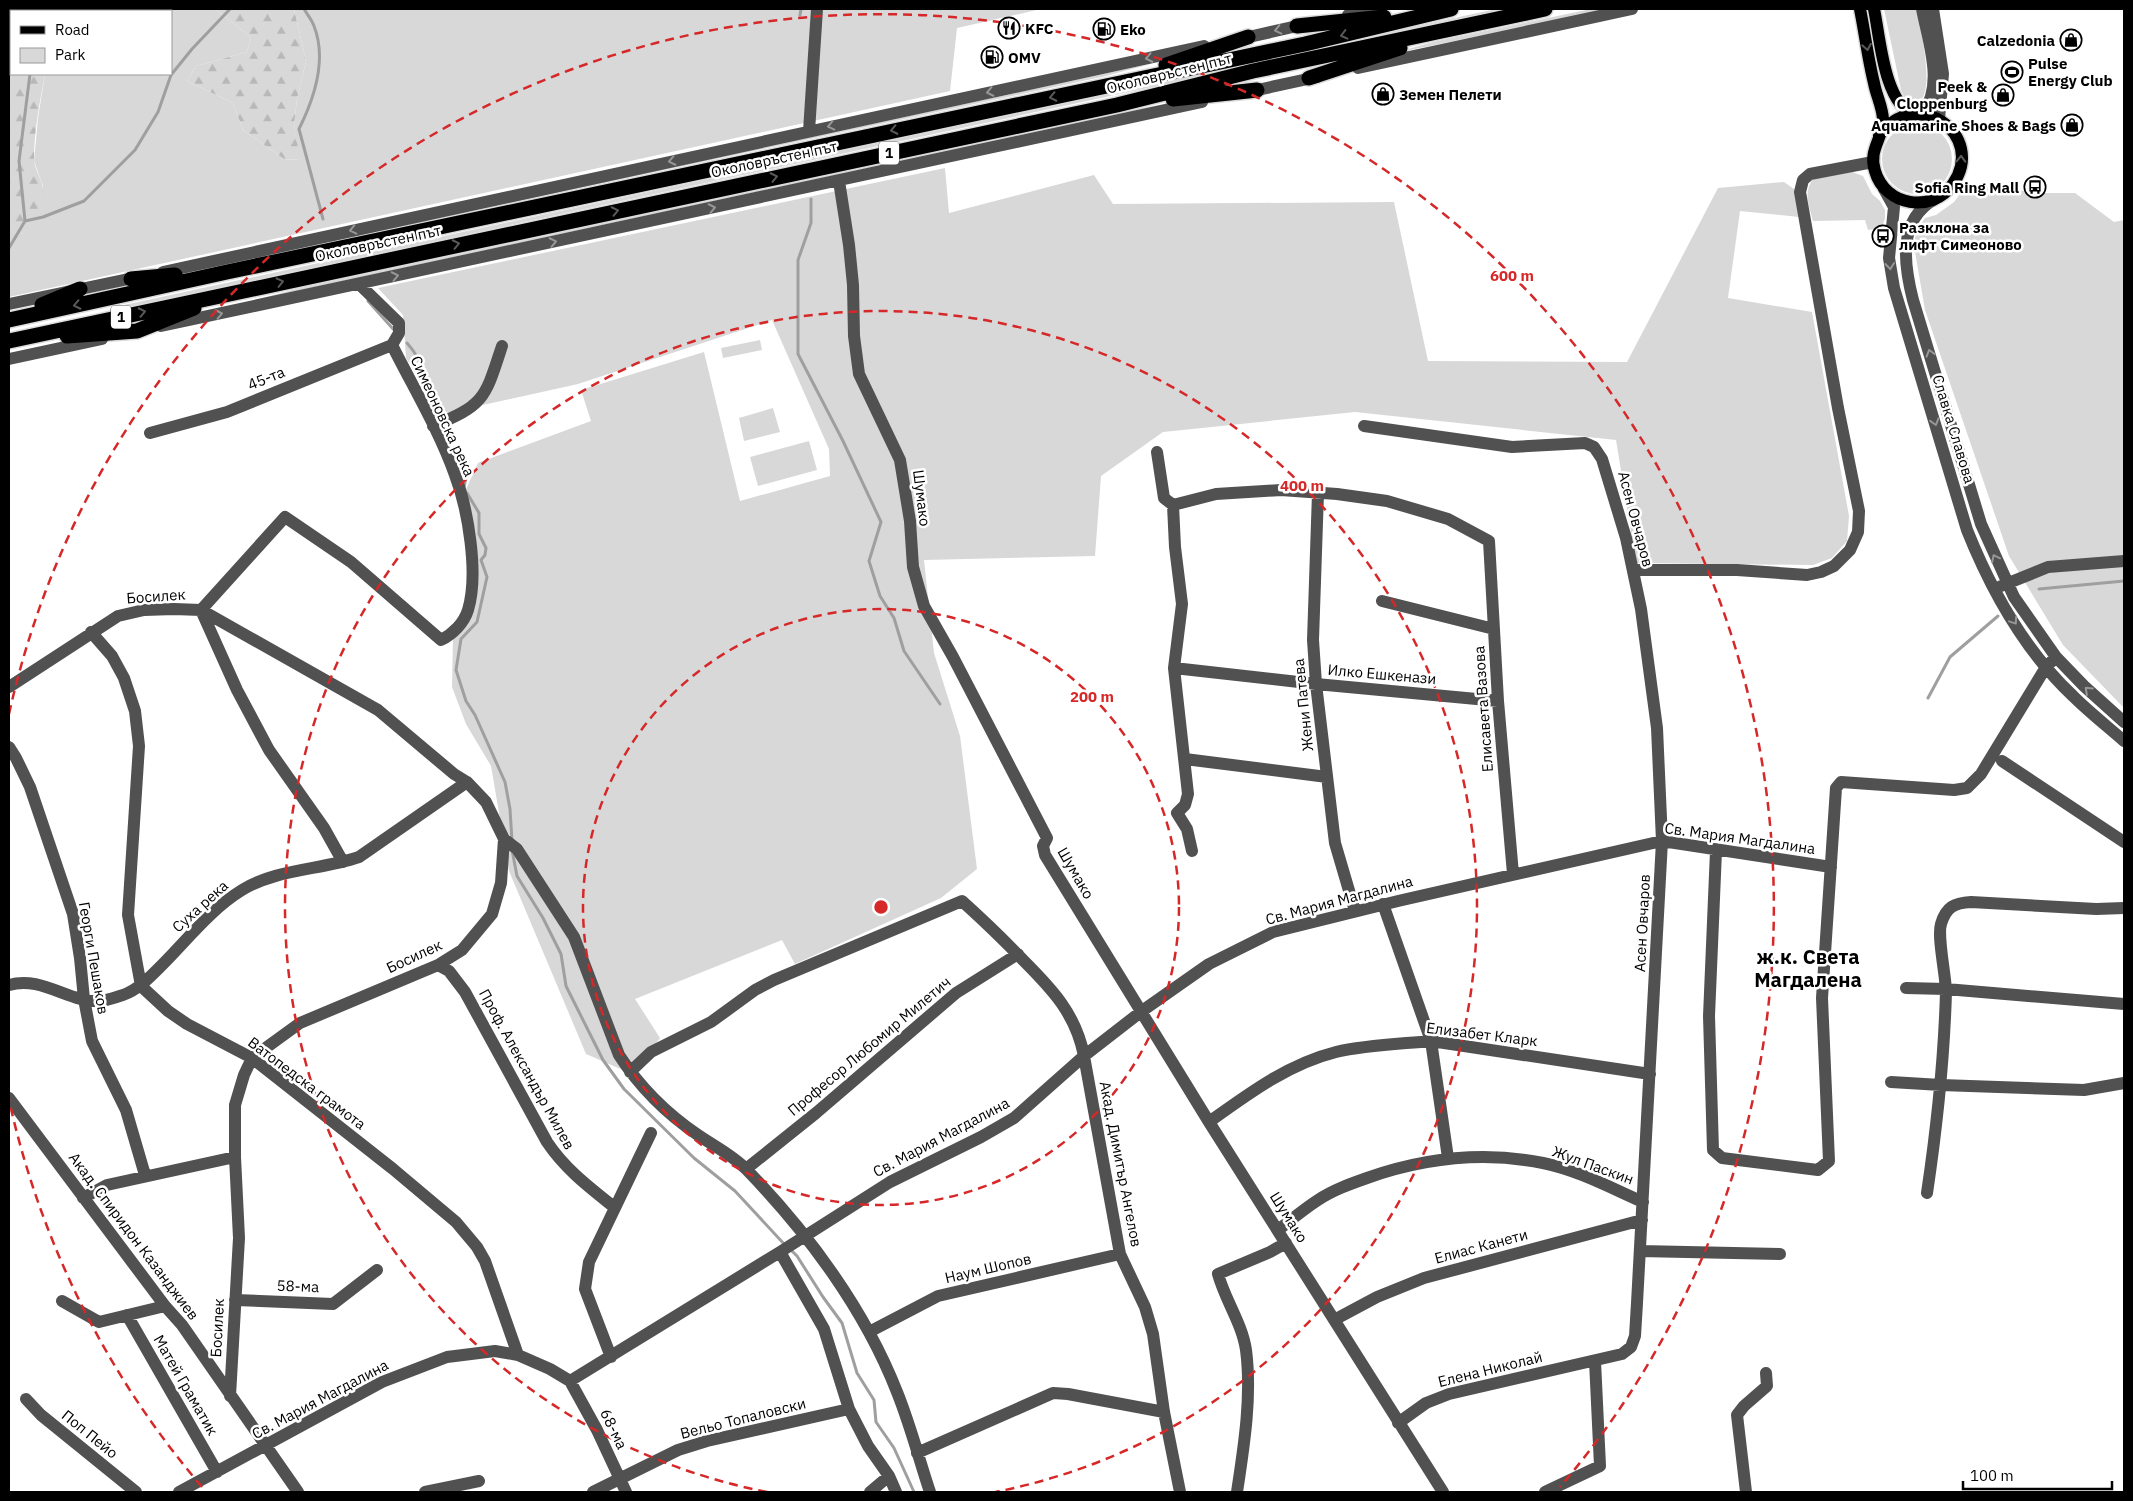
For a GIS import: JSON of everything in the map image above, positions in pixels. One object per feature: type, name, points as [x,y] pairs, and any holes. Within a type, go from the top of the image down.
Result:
[{"type":"highway","name":"Околовръстен път","points":[[11,340],[1117,105],[1253,71],[1546,9]]},
{"type":"highway","points":[[1297,26],[1447,10]]},
{"type":"highway","name":"Околовръстен път","points":[[9,320],[227,272],[1305,44],[1447,10]]},
{"type":"highway","points":[[1309,78],[1471,25]]},
{"type":"highway","points":[[1101,87],[1248,37]]},
{"type":"highway","points":[[1117,105],[1257,90]]},
{"type":"highway","points":[[131,278],[227,272]]},
{"type":"highway","points":[[9,320],[80,289]]},
{"type":"highway","points":[[11,340],[137,331],[233,293]]},
{"type":"main road","points":[[1860,9],[1874,84],[1883,120],[1873,154],[1873,162],[1878,179],[1882,186],[1896,197],[1912,203],[1929,201],[1945,193],[1956,180],[1961,163],[1961,153],[1956,138],[1946,123],[1901,107],[1893,94],[1874,9]]},
{"type":"main road","points":[[1879,136],[1897,119],[1918,114]]},
{"type":"street","points":[[809,131],[816,9]]},
{"type":"street","points":[[9,304],[1377,9]]},
{"type":"street","points":[[9,359],[1632,9]]},
{"type":"street","points":[[1918,114],[1931,98],[1933,76],[1922,9]]},
{"type":"street","points":[[1933,9],[1943,74],[1939,119]]},
{"type":"street","points":[[1633,570],[1738,570],[1807,575],[1821,572],[1834,566],[1850,550],[1858,532],[1859,511],[1838,408],[1800,192],[1803,180],[1810,174],[1873,162]]},
{"type":"street","name":"Шумако","points":[[839,181],[850,245],[854,336],[858,368],[870,401],[884,425],[900,460],[910,521],[913,567],[924,606],[953,657],[1047,838],[1043,846],[1045,855],[1209,1122],[1443,1492]]},
{"type":"street","name":"Славка Славова","points":[[1882,186],[1894,207],[1889,249],[1894,288],[1967,530],[1993,589],[2046,667],[2072,696],[2124,741]]},
{"type":"street","name":"Славка Славова","points":[[1938,198],[1925,205],[1912,219],[1907,239],[1906,256],[1909,284],[1981,524],[2014,597],[2056,657],[2084,686],[2124,722]]},
{"type":"street","points":[[359,284],[398,322],[399,333],[392,345]]},
{"type":"street","name":"Симеоновска река","points":[[201,610],[285,517],[352,562],[441,640],[453,633],[468,611],[473,576],[471,546],[462,498],[455,474],[392,345]]},
{"type":"street","name":"45-та","points":[[150,433],[227,412],[392,345]]},
{"type":"street","points":[[433,426],[470,410],[481,399],[489,385],[502,346]]},
{"type":"street","name":"Асен Овчаров","points":[[1364,426],[1512,447],[1585,443],[1594,447],[1608,476],[1633,570],[1641,609],[1657,728],[1662,841],[1635,1336],[1631,1347],[1622,1354],[1595,1361]]},
{"type":"street","points":[[1158,452],[1164,498],[1173,505],[1175,547],[1182,604],[1174,668],[1188,794],[1185,805],[1177,813],[1187,830],[1192,851]]},
{"type":"street","points":[[1173,505],[1216,494],[1281,490],[1318,493]]},
{"type":"street","name":"Елисавета Вазова","points":[[1318,493],[1387,502],[1448,519],[1489,541],[1498,701],[1513,874]]},
{"type":"street","name":"Жени Патева","points":[[1318,493],[1313,640],[1316,684],[1335,843],[1354,911]]},
{"type":"street","points":[[1993,589],[2048,567],[2124,561]]},
{"type":"street","points":[[1382,601],[1494,629]]},
{"type":"street","name":"Босилек","points":[[9,687],[118,616],[144,610],[201,610],[378,710],[454,774],[467,782],[486,802],[504,839],[501,883],[492,914],[462,950],[438,965],[300,1023],[252,1058],[244,1075],[235,1105],[235,1157],[239,1238],[230,1396]]},
{"type":"street","points":[[201,610],[237,690],[269,750],[324,828],[343,862]]},
{"type":"street","points":[[91,632],[112,656],[124,678],[135,711],[140,746],[128,915],[141,986]]},
{"type":"street","points":[[1716,851],[1709,1016],[1713,1150],[1722,1158],[1818,1170],[1829,1161],[1822,998],[1836,788],[1841,782],[1954,790],[1967,788],[1981,774],[2046,667],[2056,657]]},
{"type":"street","name":"Илко Ешкенази","points":[[1174,668],[1316,684],[1498,701]]},
{"type":"street","name":"Георги Пешаков","points":[[9,748],[30,787],[73,914],[84,999],[92,1041],[126,1110],[145,1175]]},
{"type":"street","points":[[1185,760],[1327,777]]},
{"type":"street","points":[[2002,762],[2124,842]]},
{"type":"street","name":"Суха река","points":[[9,985],[16,983],[43,985],[84,999],[100,1001],[123,995],[141,986],[217,908],[243,889],[272,877],[343,862],[358,856],[467,782]]},
{"type":"street","points":[[504,839],[517,849],[574,937],[619,1055],[630,1072],[652,1097],[696,1134],[746,1168],[804,1236],[839,1283],[869,1332],[897,1391],[930,1492]]},
{"type":"street","name":"Св. Мария Магдалина","points":[[179,1492],[382,1382],[447,1357],[495,1351],[518,1355],[550,1369],[570,1381],[890,1182],[981,1138],[1014,1118],[1084,1056],[1142,1011],[1209,964],[1273,932],[1383,904],[1662,841],[1716,851],[1831,867]]},
{"type":"street","name":"Акад. Димитър Ангелов","points":[[630,1072],[651,1052],[711,1022],[755,990],[774,980],[962,901],[991,926],[1062,1002],[1078,1036],[1084,1056],[1120,1254],[1145,1307],[1153,1334],[1164,1412],[1180,1492]]},
{"type":"street","points":[[1927,1194],[1942,1086],[1946,989],[1940,926],[1946,912],[1957,903],[1971,902],[2096,909],[2124,908]]},
{"type":"street","points":[[1383,904],[1431,1041],[1448,1158]]},
{"type":"street","name":"Професор Любомир Милетич","points":[[746,1168],[816,1113],[956,993],[1018,954]]},
{"type":"street","name":"Проф. Александър Милев","points":[[438,965],[449,971],[465,992],[558,1159],[572,1173],[614,1207]]},
{"type":"street","name":"Ватопедска грамота","points":[[141,986],[168,1011],[186,1024],[252,1058],[456,1222],[477,1247],[485,1261],[518,1355]]},
{"type":"street","points":[[1906,988],[1946,989],[2124,1004]]},
{"type":"street","name":"Елизабет Кларк","points":[[1209,1122],[1261,1084],[1299,1065],[1336,1052],[1431,1041],[1650,1074]]},
{"type":"street","points":[[1891,1082],[1942,1086],[2084,1090],[2124,1083]]},
{"type":"street","name":"Акад. Спиридон Казанджиев","points":[[9,1098],[164,1306],[182,1325],[230,1396]]},
{"type":"street","points":[[611,1357],[585,1289],[589,1262],[651,1133]]},
{"type":"street","points":[[83,1198],[107,1185],[145,1175],[235,1157]]},
{"type":"street","name":"Жул Паскин","points":[[1278,1230],[1318,1200],[1344,1186],[1399,1167],[1448,1158],[1505,1158],[1544,1164],[1598,1182],[1643,1202]]},
{"type":"street","name":"Елиас Канети","points":[[1334,1320],[1377,1297],[1424,1278],[1642,1220]]},
{"type":"street","points":[[1237,1492],[1243,1452],[1247,1399],[1246,1349],[1235,1314],[1218,1274],[1270,1252],[1286,1243]]},
{"type":"street","points":[[1640,1251],[1780,1254]]},
{"type":"street","points":[[780,1252],[824,1330],[848,1410],[868,1446],[889,1476],[896,1492]]},
{"type":"street","name":"Наум Шопов","points":[[869,1332],[938,1296],[1120,1254]]},
{"type":"street","name":"58-ма","points":[[235,1300],[333,1304],[377,1270]]},
{"type":"street","points":[[62,1301],[99,1322],[164,1306]]},
{"type":"street","name":"Матей Граматик","points":[[127,1315],[216,1472]]},
{"type":"street","points":[[1545,1492],[1600,1466],[1595,1361]]},
{"type":"street","name":"Елена Николай","points":[[1398,1423],[1426,1404],[1449,1394],[1595,1361]]},
{"type":"street","points":[[1746,1492],[1738,1415],[1744,1406],[1767,1386],[1766,1373]]},
{"type":"street","name":"68-ма","points":[[570,1381],[597,1430],[626,1492]]},
{"type":"street","points":[[917,1454],[1053,1393],[1068,1394],[1164,1412]]},
{"type":"street","points":[[230,1396],[298,1492]]},
{"type":"street","name":"Поп Пейо","points":[[26,1398],[41,1415],[136,1492]]},
{"type":"street","name":"Вельо Топаловски","points":[[593,1492],[678,1450],[707,1441],[848,1410]]},
{"type":"street","points":[[870,1492],[889,1476]]},
{"type":"street","points":[[425,1492],[479,1481]]},
{"type":"green space","points":[[10,9],[56,9],[10,10],[10,75],[45,75],[34,148],[35,165],[43,191],[42,206],[32,225],[21,234],[9,224]]},
{"type":"green space","points":[[215,9],[251,37],[247,52],[196,66],[187,81],[233,103],[243,130],[284,159],[299,160],[294,125],[297,99],[306,61],[294,9],[1041,9],[957,28],[950,91],[9,297],[9,224],[22,234],[43,186],[34,161],[45,75],[172,75],[172,10],[56,10]]},
{"type":"green space","points":[[215,9],[294,9],[306,61],[297,99],[294,125],[300,160],[284,159],[243,130],[233,103],[187,81],[196,66],[247,52],[251,37]]},
{"type":"green space","points":[[1496,9],[1515,9],[111,311],[110,308]]},
{"type":"green space","points":[[1591,9],[1612,9],[1390,54],[1437,41]]},
{"type":"green space","points":[[1884,9],[1917,9],[1924,49],[1926,83],[1924,96],[1917,103],[1906,101],[1901,90]]},
{"type":"green space","points":[[1154,63],[1106,76],[270,254]]},
{"type":"green space","points":[[1160,105],[259,299],[311,285],[1108,114]]},
{"type":"green space","points":[[1917,124],[1930,127],[1942,134],[1949,146],[1952,159],[1949,172],[1942,184],[1930,191],[1917,194],[1904,191],[1892,184],[1885,172],[1882,159],[1885,146],[1892,134],[1904,127]]},
{"type":"green space","points":[[945,168],[949,213],[1094,175],[1113,204],[1394,202],[1428,361],[1627,362],[1718,188],[1784,182],[1794,189],[1799,217],[1740,211],[1728,298],[1812,312],[1849,516],[1847,541],[1832,558],[1813,565],[1636,563],[1616,440],[1355,412],[1163,432],[1101,476],[1095,556],[924,560],[934,653],[960,736],[977,869],[941,898],[795,964],[782,940],[635,999],[660,1038],[632,1074],[586,1054],[509,871],[491,766],[466,724],[452,687],[453,633],[468,611],[473,576],[462,498],[478,463],[591,421],[581,390],[704,352],[740,501],[830,476],[829,449],[772,320],[578,384],[442,414],[406,358],[403,315],[378,288]]},
{"type":"green space","points":[[1852,172],[1863,176],[1872,194],[1880,201],[1885,210],[1882,228],[1868,230],[1865,220],[1813,221],[1808,189],[1813,179]]},
{"type":"green space","points":[[1967,185],[2045,193],[2075,193],[2114,222],[2124,220],[2124,708],[2063,645],[2009,556],[1925,310],[1914,246],[1916,231],[1925,218],[1936,215],[1954,202]]},
{"type":"green space","points":[[760,340],[762,350],[723,358],[721,348]]},
{"type":"green space","points":[[773,408],[780,432],[744,441],[739,418]]},
{"type":"green space","points":[[809,441],[817,470],[758,486],[750,457]]},
{"type":"waterway","points":[[172,74],[192,49],[230,9]]},
{"type":"waterway","points":[[304,9],[313,24],[318,39],[319,65],[310,105],[299,129],[323,219]]},
{"type":"waterway","points":[[800,15],[801,9]]},
{"type":"waterway","points":[[9,248],[25,221],[19,161],[30,75]]},
{"type":"waterway","points":[[25,221],[43,217],[84,201],[135,150],[158,112],[171,75]]},
{"type":"waterway","points":[[811,199],[811,223],[798,260],[798,354],[843,441],[881,522],[869,561],[880,596],[894,618],[904,651],[940,704]]},
{"type":"waterway","points":[[368,301],[394,330]]},
{"type":"waterway","points":[[407,343],[423,368],[435,416]]},
{"type":"waterway","points":[[458,469],[465,472],[464,487]]},
{"type":"waterway","points":[[467,493],[479,513],[479,534],[486,548],[485,555],[481,560],[487,577],[477,622],[461,639],[456,670],[466,701],[475,715],[505,782],[510,809],[512,841]]},
{"type":"waterway","points":[[2039,589],[2124,581]]},
{"type":"waterway","points":[[1928,698],[1950,657],[1998,616]]},
{"type":"waterway","points":[[512,850],[517,876],[543,918],[561,954],[566,986],[603,1060],[624,1089],[694,1158],[735,1191],[785,1245]]},
{"type":"waterway","points":[[790,1249],[797,1256],[842,1323],[857,1373],[874,1400],[876,1422],[894,1448],[914,1492]]},
{"type":"place","name":"KFC","points":[[1009,28]]},
{"type":"place","name":"Eko","points":[[1104,29]]},
{"type":"place","name":"Calzedonia","points":[[2071,40]]},
{"type":"place","name":"OMV","points":[[992,57]]},
{"type":"place","name":"Pulse Energy Club","points":[[2012,72]]},
{"type":"place","name":"Земен Пелети","points":[[1383,94]]},
{"type":"place","name":"Peek & Cloppenburg","points":[[2003,95]]},
{"type":"place","name":"Aquamarine Shoes & Bags","points":[[2072,125]]},
{"type":"place","name":"Sofia Ring Mall","points":[[2035,187]]},
{"type":"place","name":"Разклона за лифт Симеоново","points":[[1883,236]]},
{"type":"district","name":"ж.к. Света Магдалена","points":[[1808,968]]}]
